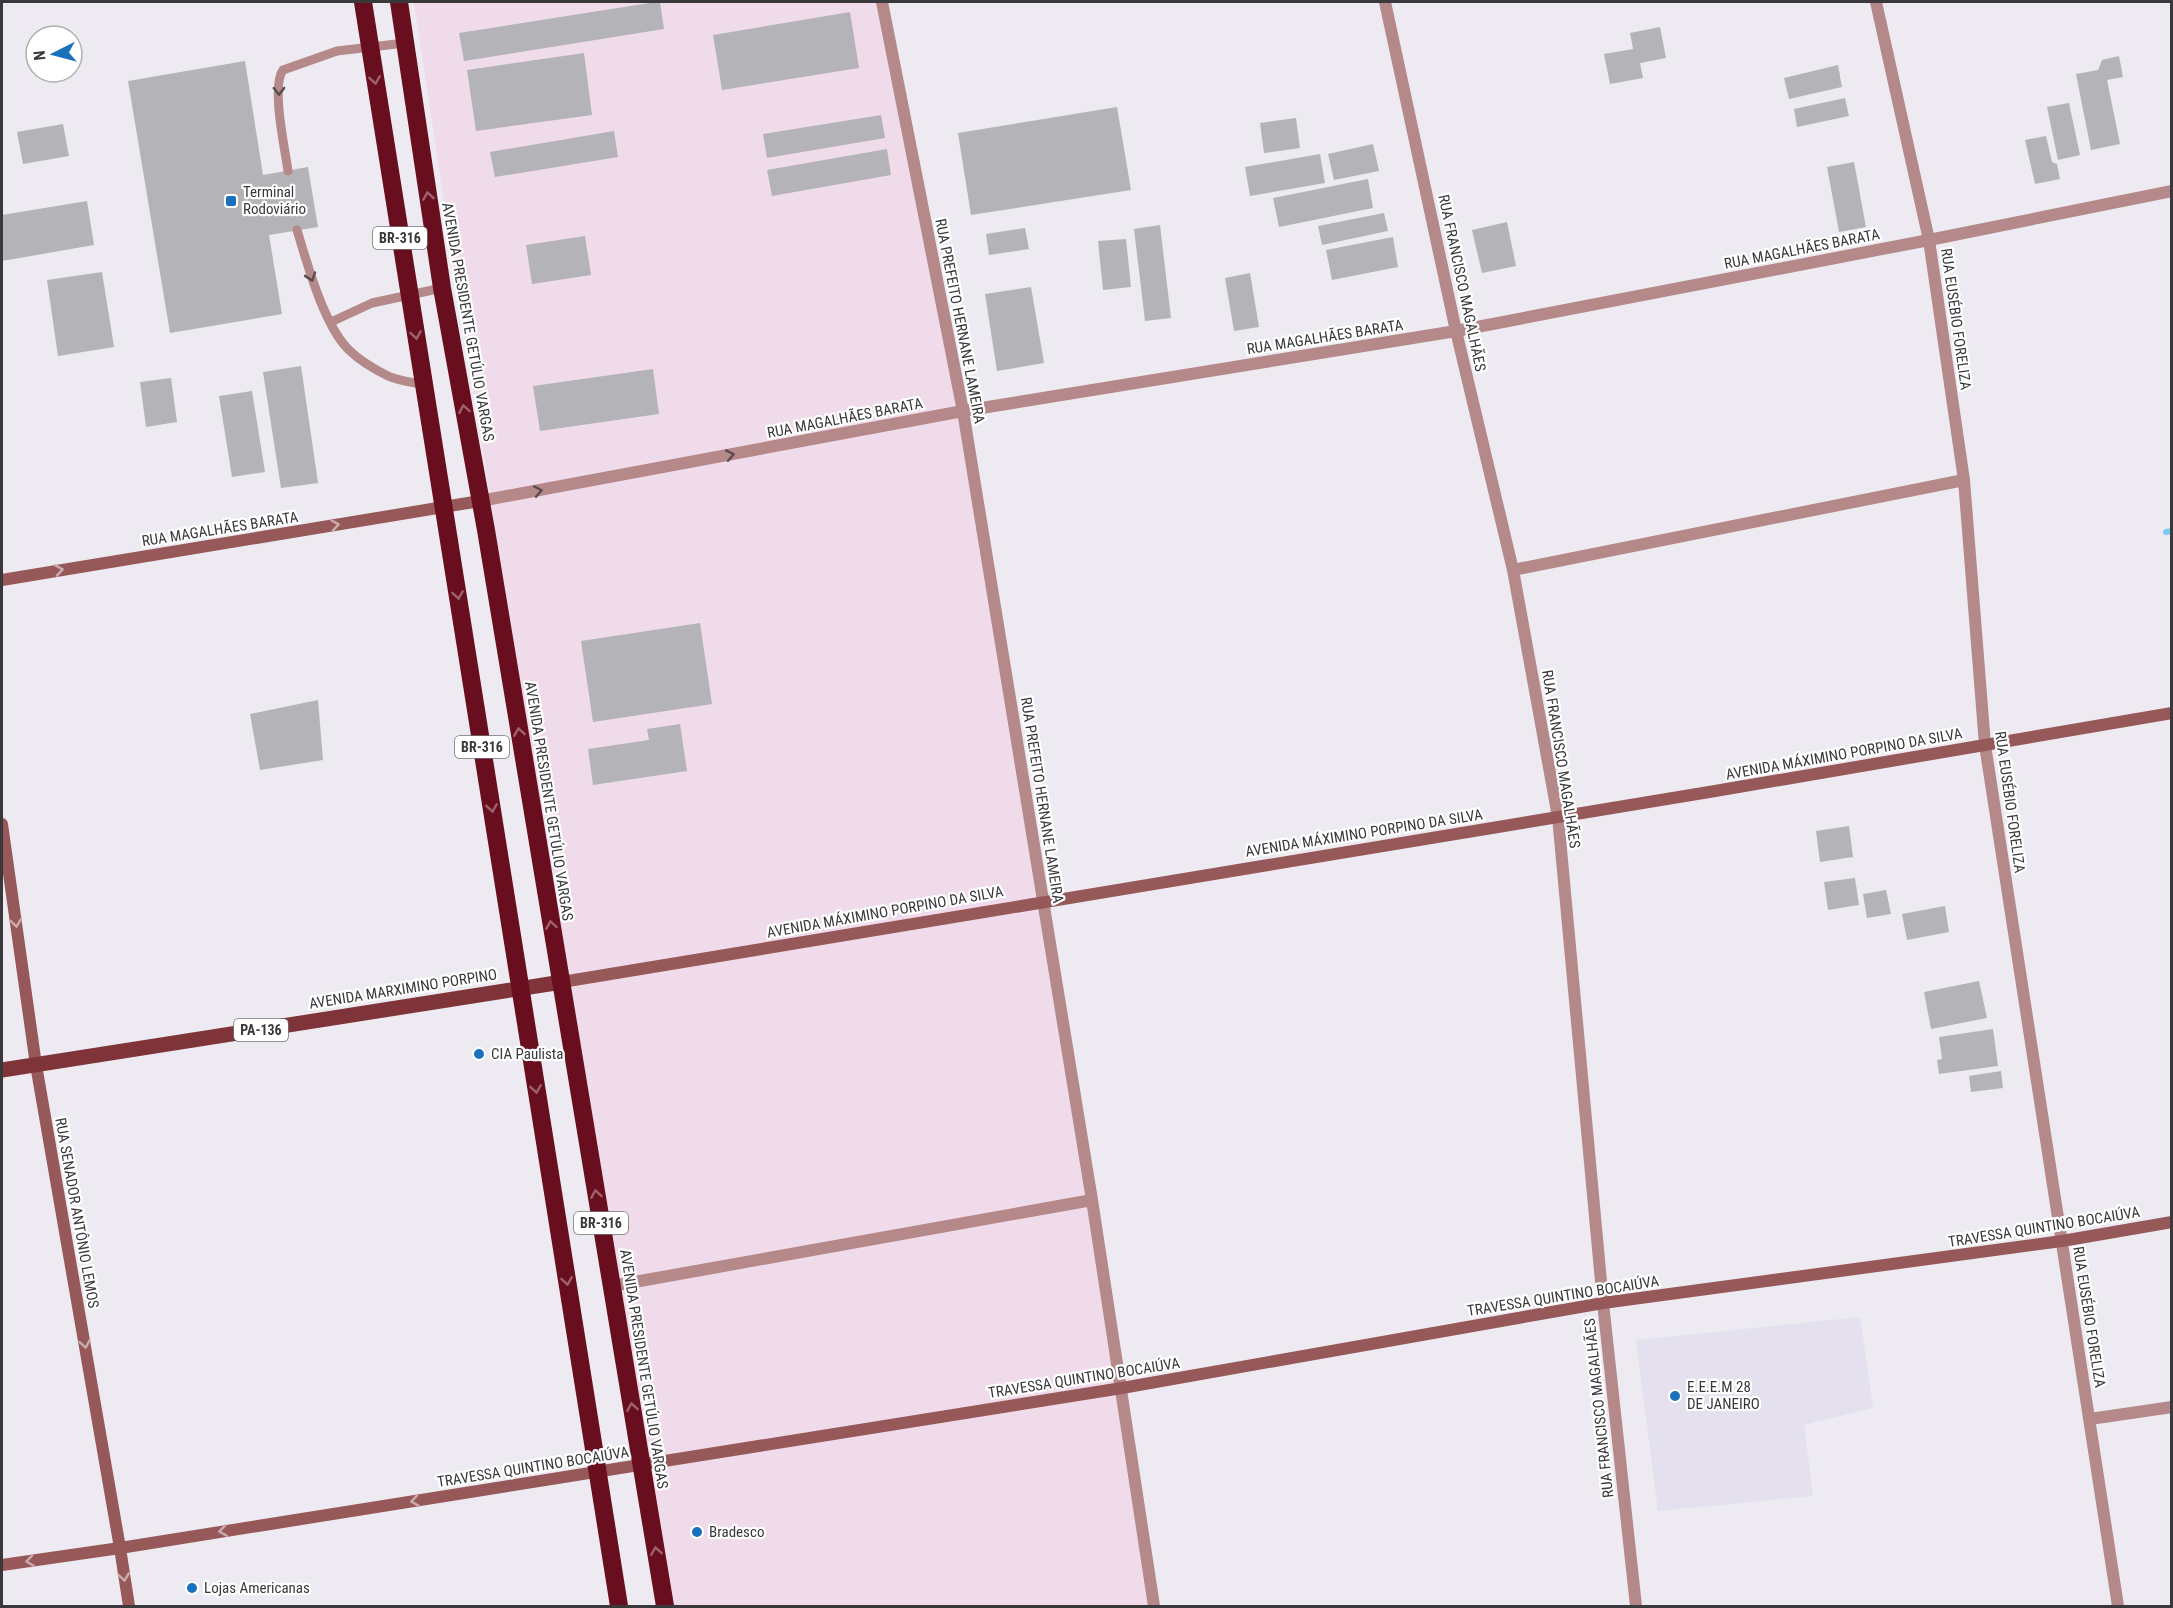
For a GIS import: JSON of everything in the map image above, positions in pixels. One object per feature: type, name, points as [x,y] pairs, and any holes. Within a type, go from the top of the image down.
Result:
[{"type":"highway","name":"BR-316","points":[[363,2],[619,1606]]},
{"type":"highway","name":"AVENIDA PRESIDENTE GETÚLIO VARGAS","points":[[399,2],[442,288],[562,982],[665,1606]]},
{"type":"main road","name":"AVENIDA MARXIMINO PORPINO","points":[[2,1070],[562,982]]},
{"type":"street","name":"RUA PREFEITO HERNANE LAMEIRA","points":[[882,2],[963,411],[1092,1200],[1154,1606]]},
{"type":"street","name":"RUA FRANCISCO MAGALHÃES","points":[[1385,2],[1456,331],[1513,570],[1558,817],[1603,1303],[1636,1606]]},
{"type":"street","name":"RUA EUSÉBIO FORELIZA","points":[[1876,2],[1929,240],[1964,480],[1985,746],[2118,1606]]},
{"type":"street","name":"RUA MAGALHÃES BARATA","points":[[2,580],[480,501],[963,411],[1456,331],[2172,191]]},
{"type":"street","points":[[1513,570],[1964,480]]},
{"type":"street","name":"AVENIDA MÁXIMINO PORPINO DA SILVA","points":[[562,982],[2172,713]]},
{"type":"street","name":"RUA SENADOR ANTÔNIO LEMOS","points":[[2,824],[36,1065],[129,1606]]},
{"type":"street","points":[[612,1286],[1092,1200]]},
{"type":"street","name":"TRAVESSA QUINTINO BOCAIÚVA","points":[[2,1565],[1122,1388],[1603,1303],[2062,1241],[2172,1222]]},
{"type":"street","points":[[2090,1419],[2172,1407]]},
{"type":"lane","points":[[288,171],[279,98],[280,74],[287,68],[338,51],[405,43]]},
{"type":"lane","points":[[297,230],[315,287],[331,322],[348,350],[390,377],[424,385]]},
{"type":"lane","points":[[331,322],[372,303],[409,293],[442,288]]},
{"type":"shaded area","points":[[414,2],[881,2],[964,425],[1156,1606],[664,1606]]},
{"type":"shaded area","points":[[1860,1317],[1873,1408],[1804,1425],[1813,1496],[1658,1511],[1636,1340]]},
{"type":"building","points":[[660,2],[664,29],[464,61],[459,33]]},
{"type":"building","points":[[850,12],[859,68],[722,90],[713,35]]},
{"type":"building","points":[[1660,27],[1666,58],[1640,63],[1643,78],[1610,84],[1604,54],[1633,49],[1630,33]]},
{"type":"building","points":[[584,53],[592,115],[476,131],[467,70]]},
{"type":"building","points":[[2119,56],[2123,77],[2107,80],[2120,144],[2091,150],[2076,74],[2098,70],[2102,60]]},
{"type":"building","name":"Terminal Rodoviário","points":[[245,61],[263,175],[308,167],[318,227],[269,235],[282,314],[170,333],[128,81]]},
{"type":"building","points":[[1838,65],[1842,87],[1789,99],[1784,78]]},
{"type":"building","points":[[1845,98],[1849,116],[1797,127],[1794,109]]},
{"type":"building","points":[[2069,103],[2080,155],[2058,160],[2047,107]]},
{"type":"building","points":[[1117,107],[1131,190],[971,215],[958,133]]},
{"type":"building","points":[[881,115],[885,138],[767,158],[763,134]]},
{"type":"building","points":[[1296,118],[1300,148],[1264,153],[1260,123]]},
{"type":"building","points":[[63,124],[69,156],[23,164],[17,132]]},
{"type":"building","points":[[614,131],[618,157],[495,177],[490,152]]},
{"type":"building","points":[[2046,136],[2052,162],[2057,164],[2060,179],[2035,184],[2025,140]]},
{"type":"building","points":[[1373,144],[1379,171],[1334,180],[1328,154]]},
{"type":"building","points":[[887,149],[891,175],[772,196],[767,170]]},
{"type":"building","points":[[1320,154],[1325,183],[1250,196],[1245,167]]},
{"type":"building","points":[[1854,162],[1866,227],[1839,232],[1827,167]]},
{"type":"building","points":[[1368,179],[1373,208],[1279,227],[1273,198]]},
{"type":"building","points":[[87,201],[94,245],[2,261],[2,215]]},
{"type":"building","points":[[1384,213],[1388,231],[1322,245],[1318,226]]},
{"type":"building","points":[[1507,222],[1516,266],[1482,273],[1472,230]]},
{"type":"building","points":[[1160,225],[1171,318],[1145,321],[1134,229]]},
{"type":"building","points":[[1025,228],[1029,249],[989,255],[986,234]]},
{"type":"building","points":[[585,236],[591,275],[532,284],[526,245]]},
{"type":"building","points":[[1393,237],[1398,267],[1332,280],[1326,250]]},
{"type":"building","points":[[1126,239],[1131,287],[1103,290],[1098,241]]},
{"type":"building","points":[[102,272],[114,347],[58,356],[47,280]]},
{"type":"building","points":[[1250,273],[1259,327],[1234,331],[1225,278]]},
{"type":"building","points":[[1031,287],[1044,363],[997,371],[985,294]]},
{"type":"building","points":[[301,366],[318,483],[281,488],[263,372]]},
{"type":"building","points":[[653,369],[659,414],[540,431],[533,386]]},
{"type":"building","points":[[171,378],[177,422],[146,427],[140,382]]},
{"type":"building","points":[[252,391],[265,472],[232,477],[219,396]]},
{"type":"building","points":[[700,623],[712,704],[593,722],[581,641]]},
{"type":"building","points":[[318,700],[323,760],[260,770],[250,714]]},
{"type":"building","points":[[680,724],[687,771],[593,785],[588,749],[649,740],[647,729]]},
{"type":"building","points":[[1849,826],[1853,857],[1820,862],[1816,831]]},
{"type":"building","points":[[1855,878],[1859,905],[1828,910],[1824,882]]},
{"type":"building","points":[[1886,890],[1891,914],[1867,918],[1863,894]]},
{"type":"building","points":[[1945,906],[1949,932],[1907,940],[1902,914]]},
{"type":"building","points":[[1979,981],[1987,1018],[1931,1029],[1924,992]]},
{"type":"building","points":[[1993,1029],[1998,1066],[1939,1074],[1937,1060],[1942,1059],[1939,1037]]},
{"type":"building","points":[[2001,1071],[2003,1088],[1971,1092],[1969,1076]]},
{"type":"waterway","points":[[2166,532],[2172,531]]},
{"type":"place","name":"Terminal Rodoviário","points":[[231,201]]},
{"type":"place","name":"CIA Paulista","points":[[479,1054]]},
{"type":"place","name":"E.E.E.M 28 DE JANEIRO","points":[[1675,1396]]},
{"type":"place","name":"Bradesco","points":[[697,1532]]},
{"type":"place","name":"Lojas Americanas","points":[[192,1588]]}]
